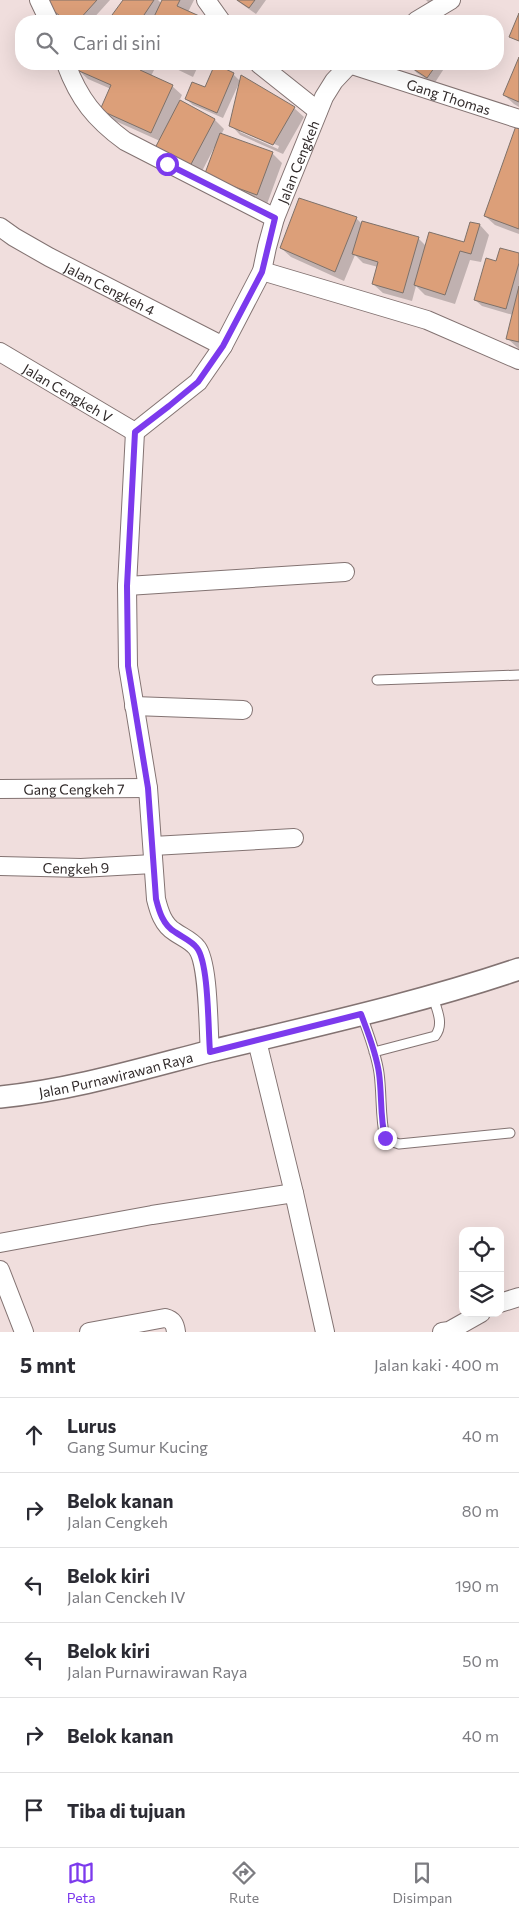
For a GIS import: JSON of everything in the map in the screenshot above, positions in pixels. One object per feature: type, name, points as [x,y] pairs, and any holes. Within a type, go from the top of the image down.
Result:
[{"type":"street","points":[[40,0],[47,15]]},
{"type":"street","points":[[206,0],[217,15]]},
{"type":"street","points":[[426,15],[451,0]]},
{"type":"street","points":[[68,70],[73,85],[85,104],[106,127],[126,141],[275,218]]},
{"type":"street","points":[[267,70],[318,111]]},
{"type":"street","name":"Jalan Cengkeh","points":[[135,432],[198,382],[223,346],[262,272],[275,218],[324,97],[334,81],[344,70]]},
{"type":"street","name":"Gang Thomas","points":[[368,70],[519,119]]},
{"type":"street","name":"Jalan Cengkeh 4","points":[[0,227],[49,257],[223,346]]},
{"type":"street","points":[[262,272],[427,320],[519,360]]},
{"type":"street","name":"Jalan Cengkeh V","points":[[0,352],[135,432]]},
{"type":"street","points":[[135,432],[127,586],[128,666],[148,788],[156,899],[160,914],[172,931],[184,937],[197,948],[204,963],[210,1052]]},
{"type":"street","points":[[127,586],[345,572]]},
{"type":"street","points":[[134,706],[243,710]]},
{"type":"street","name":"Gang Cengkeh 7","points":[[0,789],[148,788]]},
{"type":"street","name":"Cengkeh 9","points":[[0,866],[82,868],[153,855],[294,838]]},
{"type":"street","name":"Jalan Purnawirawan Raya","points":[[0,1097],[35,1094],[95,1082],[361,1014],[519,969]]},
{"type":"street","points":[[257,1040],[325,1332]]},
{"type":"street","points":[[0,1243],[152,1215],[294,1193]]},
{"type":"street","points":[[0,1270],[24,1332]]},
{"type":"street","points":[[504,1301],[519,1297]]},
{"type":"street","points":[[442,1332],[450,1330],[473,1317]]},
{"type":"street","points":[[89,1332],[165,1318],[172,1321],[176,1332]]},
{"type":"lane","points":[[377,680],[519,675]]},
{"type":"lane","points":[[374,1052],[435,1036],[439,1031],[440,1025],[432,994]]},
{"type":"lane","points":[[361,1014],[374,1052],[379,1074],[381,1121],[385,1138],[399,1144],[510,1133]]},
{"type":"building","points":[[47,0],[97,0],[83,15],[59,15],[44,3]]},
{"type":"building","points":[[123,0],[154,0],[144,15],[112,15]]},
{"type":"building","points":[[162,0],[180,0],[177,6],[197,15],[155,15]]},
{"type":"building","points":[[237,0],[255,0],[249,8]]},
{"type":"building","points":[[519,13],[519,41],[509,37]]},
{"type":"building","points":[[519,57],[519,102],[503,95]]},
{"type":"building","points":[[77,70],[140,70],[173,85],[151,133],[100,110],[111,85]]},
{"type":"building","points":[[212,70],[228,70],[234,73],[217,113],[185,99],[192,82],[205,87]]},
{"type":"building","points":[[415,70],[433,70],[427,78]]},
{"type":"building","points":[[241,75],[295,107],[273,145],[229,126]]},
{"type":"building","points":[[180,100],[215,119],[189,168],[154,150]]},
{"type":"building","points":[[517,123],[519,124],[519,229],[484,216]]},
{"type":"building","points":[[220,133],[273,152],[257,195],[204,176]]},
{"type":"building","points":[[299,198],[357,217],[335,272],[280,248]]},
{"type":"building","points":[[362,221],[419,237],[403,293],[372,284],[378,262],[352,254]]},
{"type":"building","points":[[470,222],[480,224],[471,254],[460,251],[445,295],[414,285],[429,232],[464,242]]},
{"type":"building","points":[[500,248],[519,253],[519,263],[506,309],[474,300],[486,258],[496,261]]},
{"type":"building","points":[[519,286],[519,342],[506,339]]},
{"type":"route","points":[[167,164],[275,218],[262,272],[223,346],[198,382],[135,432],[127,586],[128,666],[148,788],[156,899],[160,914],[172,931],[184,937],[197,948],[204,963],[210,1052],[361,1014],[374,1052],[379,1074],[381,1121],[385,1138]]}]
